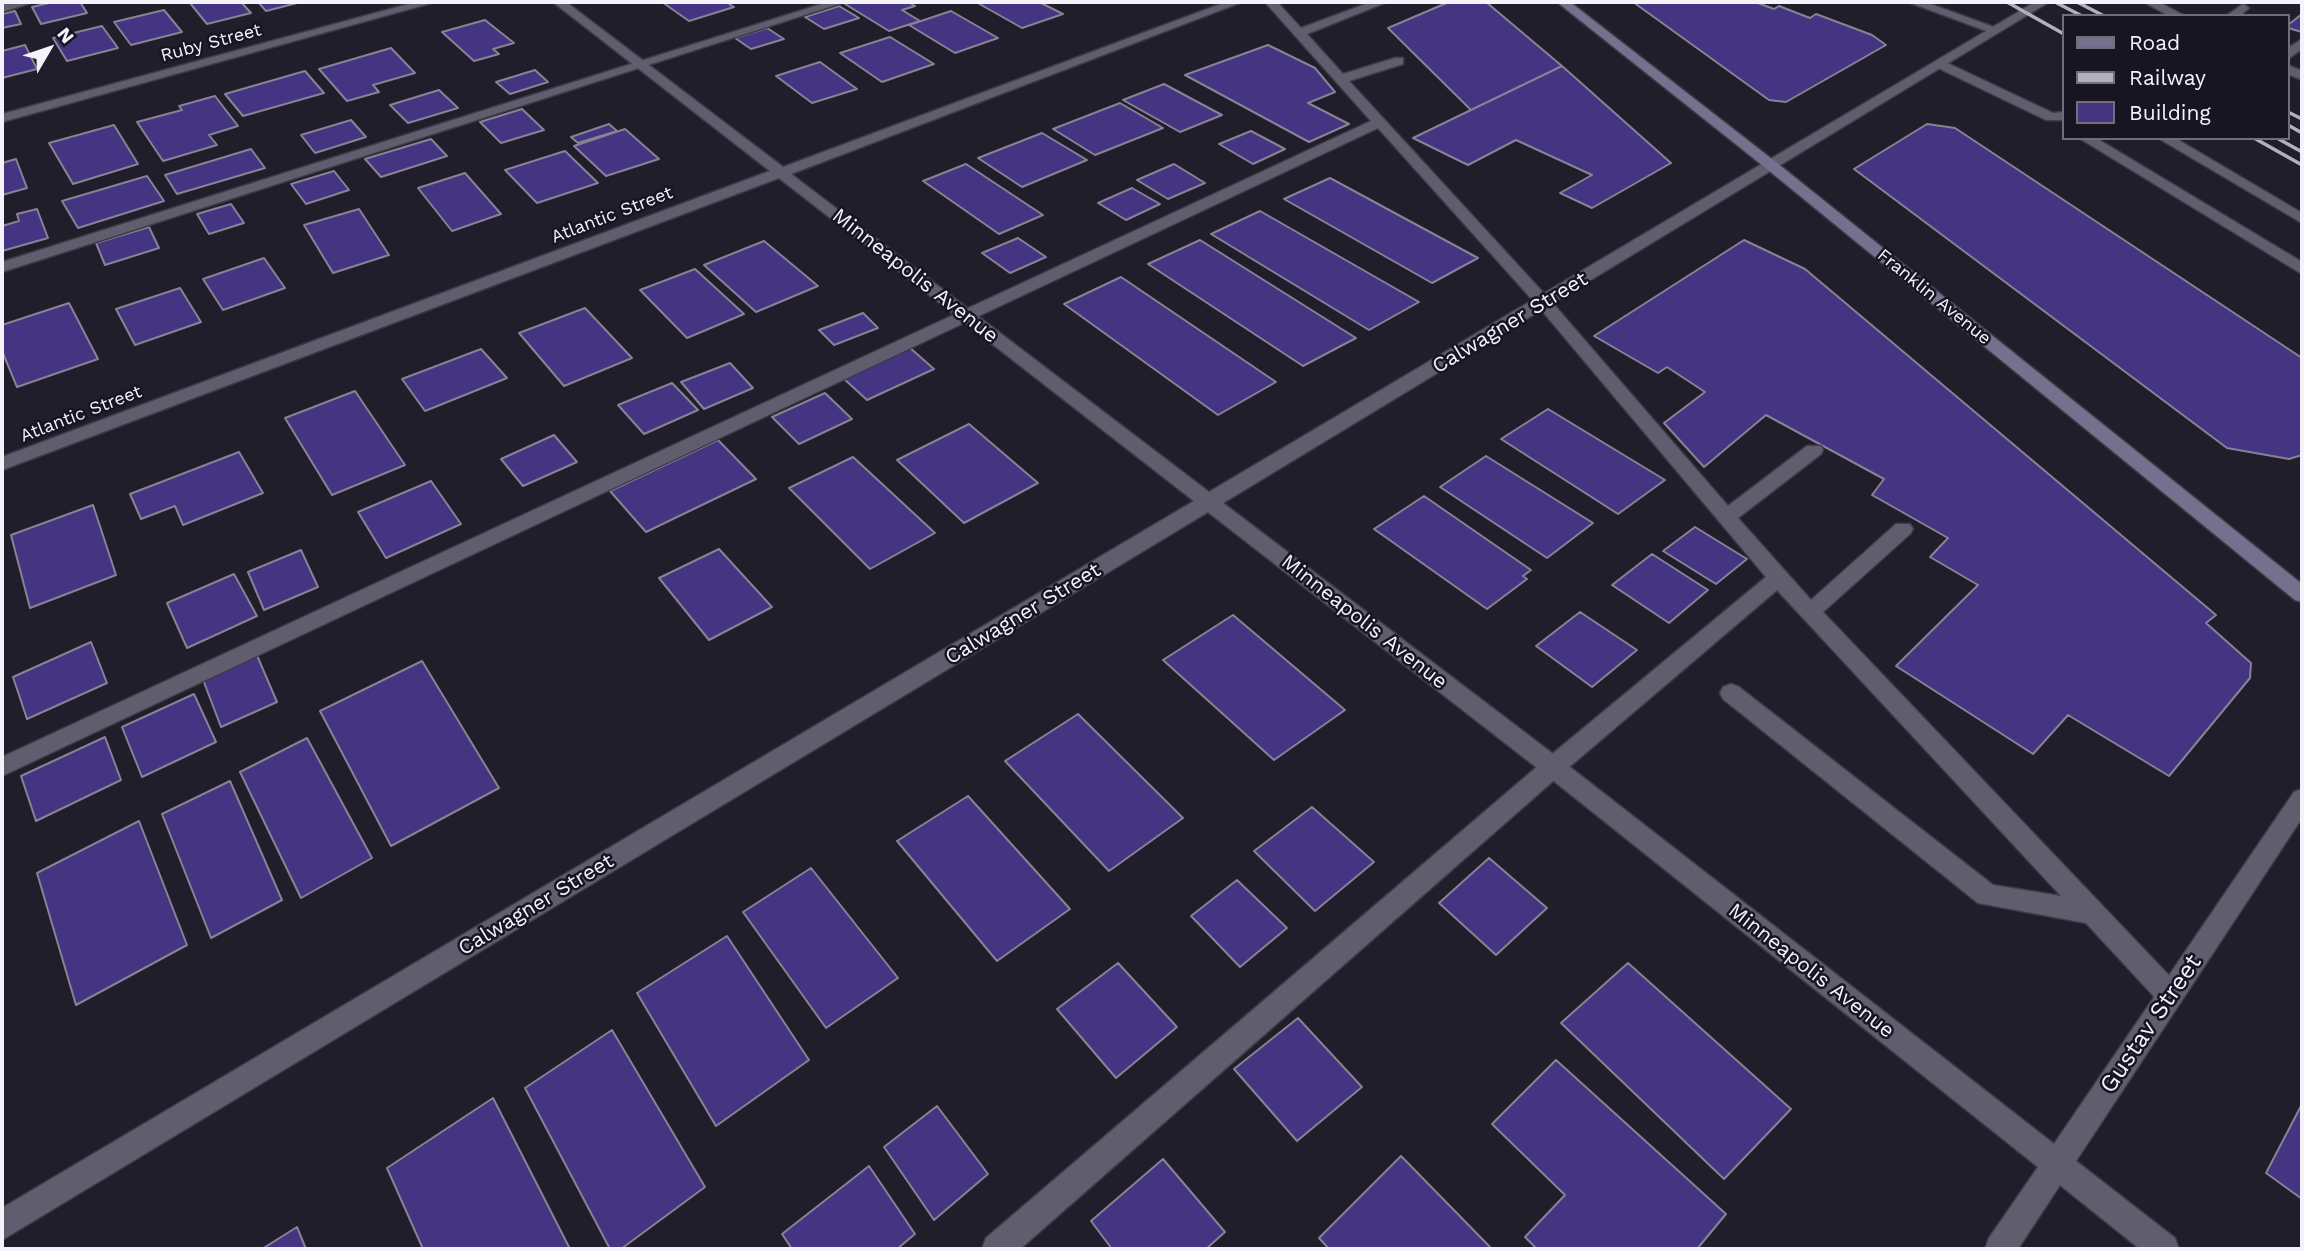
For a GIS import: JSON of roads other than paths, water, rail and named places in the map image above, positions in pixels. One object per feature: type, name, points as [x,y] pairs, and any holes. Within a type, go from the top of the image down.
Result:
[{"type":"main road","name":"Franklin Avenue","points":[[1563,2],[1772,166],[2302,595]]},
{"type":"street","points":[[2,8],[28,2]]},
{"type":"street","name":"Ruby Street","points":[[2,118],[429,2]]},
{"type":"street","name":"Minneapolis Avenue","points":[[559,2],[1553,767],[2164,1249]]},
{"type":"street","points":[[2,267],[839,2]]},
{"type":"street","name":"Atlantic Street","points":[[2,464],[1236,2]]},
{"type":"street","points":[[1271,2],[1544,303],[1778,578],[2170,995]]},
{"type":"street","points":[[1299,33],[1381,2]]},
{"type":"street","points":[[1914,2],[1996,30]]},
{"type":"street","name":"Calwagner Street","points":[[2,1225],[2043,2]]},
{"type":"street","points":[[2150,2],[2175,14]]},
{"type":"street","points":[[2235,14],[2243,8]]},
{"type":"street","points":[[1341,79],[1399,61]]},
{"type":"street","points":[[1941,64],[2058,116]]},
{"type":"street","points":[[2,767],[1379,122]]},
{"type":"street","points":[[2090,140],[2302,269]]},
{"type":"street","points":[[2168,140],[2302,219]]},
{"type":"street","points":[[1726,517],[1814,450]]},
{"type":"street","points":[[1810,612],[1903,529]]},
{"type":"street","points":[[997,1249],[1553,767],[1778,578]]},
{"type":"street","points":[[1731,693],[1987,895],[2094,913]]},
{"type":"street","name":"Gustav Street","points":[[2000,1249],[2302,799]]},
{"type":"railway","points":[[2007,2],[2062,33]]},
{"type":"railway","points":[[2055,2],[2078,14]]},
{"type":"railway","points":[[2077,2],[2100,14]]},
{"type":"railway","points":[[2290,113],[2302,119]]},
{"type":"railway","points":[[2290,126],[2302,133]]},
{"type":"railway","points":[[2258,140],[2302,165]]},
{"type":"railway","points":[[2281,140],[2302,152]]}]
